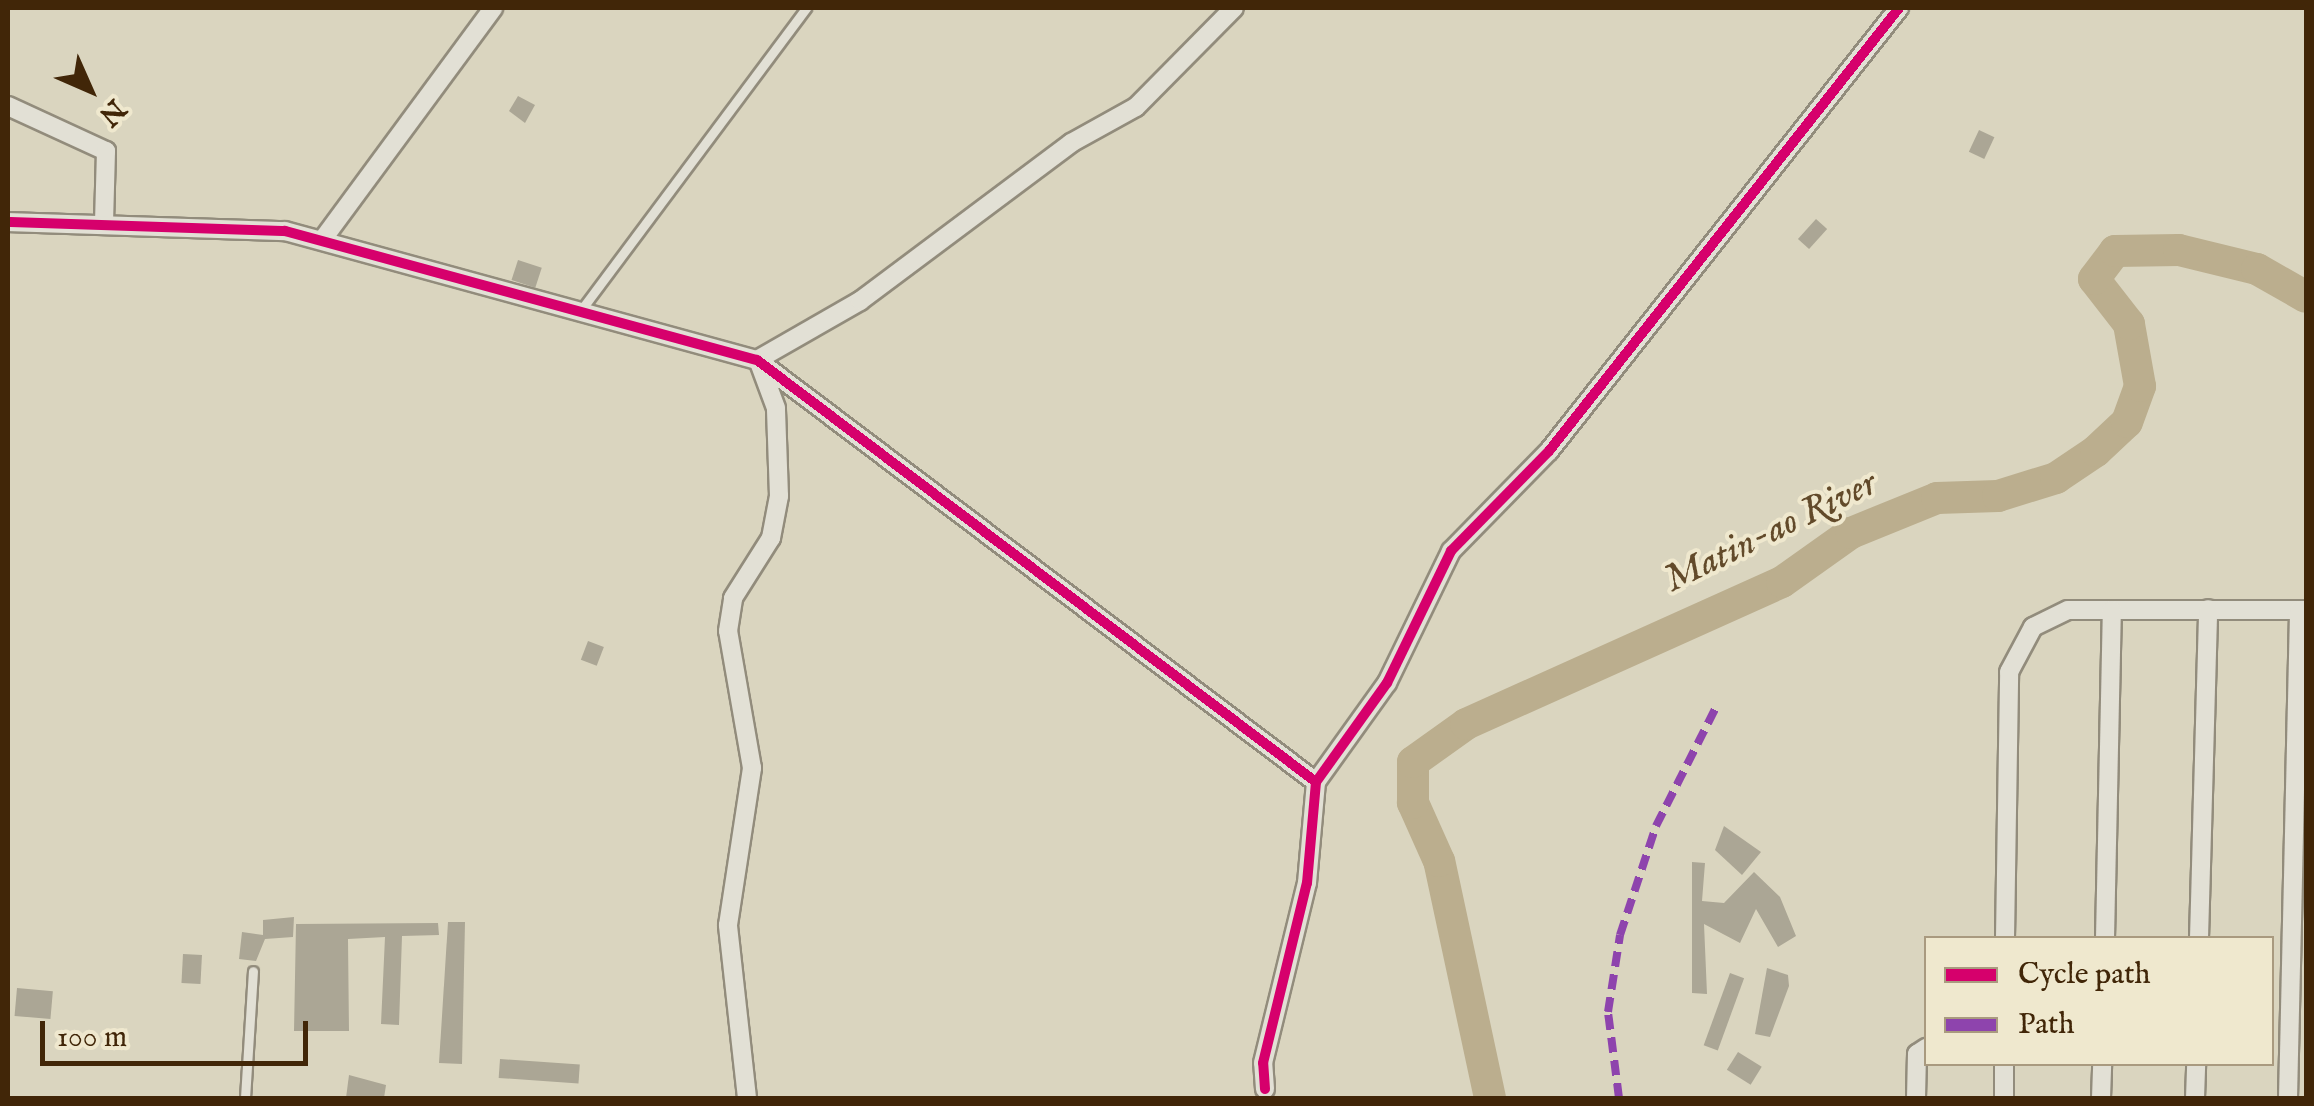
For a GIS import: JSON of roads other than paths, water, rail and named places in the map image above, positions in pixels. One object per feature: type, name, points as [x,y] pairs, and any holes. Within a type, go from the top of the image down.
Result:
[{"type":"street","points":[[323,239],[493,8]]},
{"type":"street","points":[[757,360],[860,302],[1072,142],[1136,107],[1234,8]]},
{"type":"street","points":[[1265,1089],[1263,1062],[1307,883],[1316,782],[1387,683],[1451,550],[1550,451],[1900,8]]},
{"type":"street","points":[[8,106],[106,151],[104,223]]},
{"type":"street","points":[[8,222],[104,223],[323,239],[757,360],[1316,782]]},
{"type":"street","points":[[747,1098],[728,925],[752,768],[728,632],[733,598],[771,538],[779,496],[773,393],[757,360]]},
{"type":"street","points":[[2105,936],[2112,610]]},
{"type":"street","points":[[2006,936],[2016,646],[2050,615],[2112,610],[2303,610],[2288,1098]]},
{"type":"street","points":[[2200,936],[2208,610]]},
{"type":"street","points":[[1916,1098],[1917,1054],[1924,1049]]},
{"type":"street","points":[[2004,1066],[2004,1098]]},
{"type":"street","points":[[2102,1066],[2102,1098]]},
{"type":"street","points":[[2195,1098],[2196,1066]]},
{"type":"lane","points":[[579,313],[806,8]]},
{"type":"lane","points":[[245,1098],[253,970]]},
{"type":"waterway","name":"Matin-ao River","points":[[1490,1098],[1439,861],[1413,803],[1413,762],[1466,724],[1782,582],[1851,533],[1937,498],[1998,496],[2056,478],[2096,451],[2127,422],[2140,386],[2129,324],[2094,279],[2115,251],[2179,250],[2257,269],[2306,297]]}]
